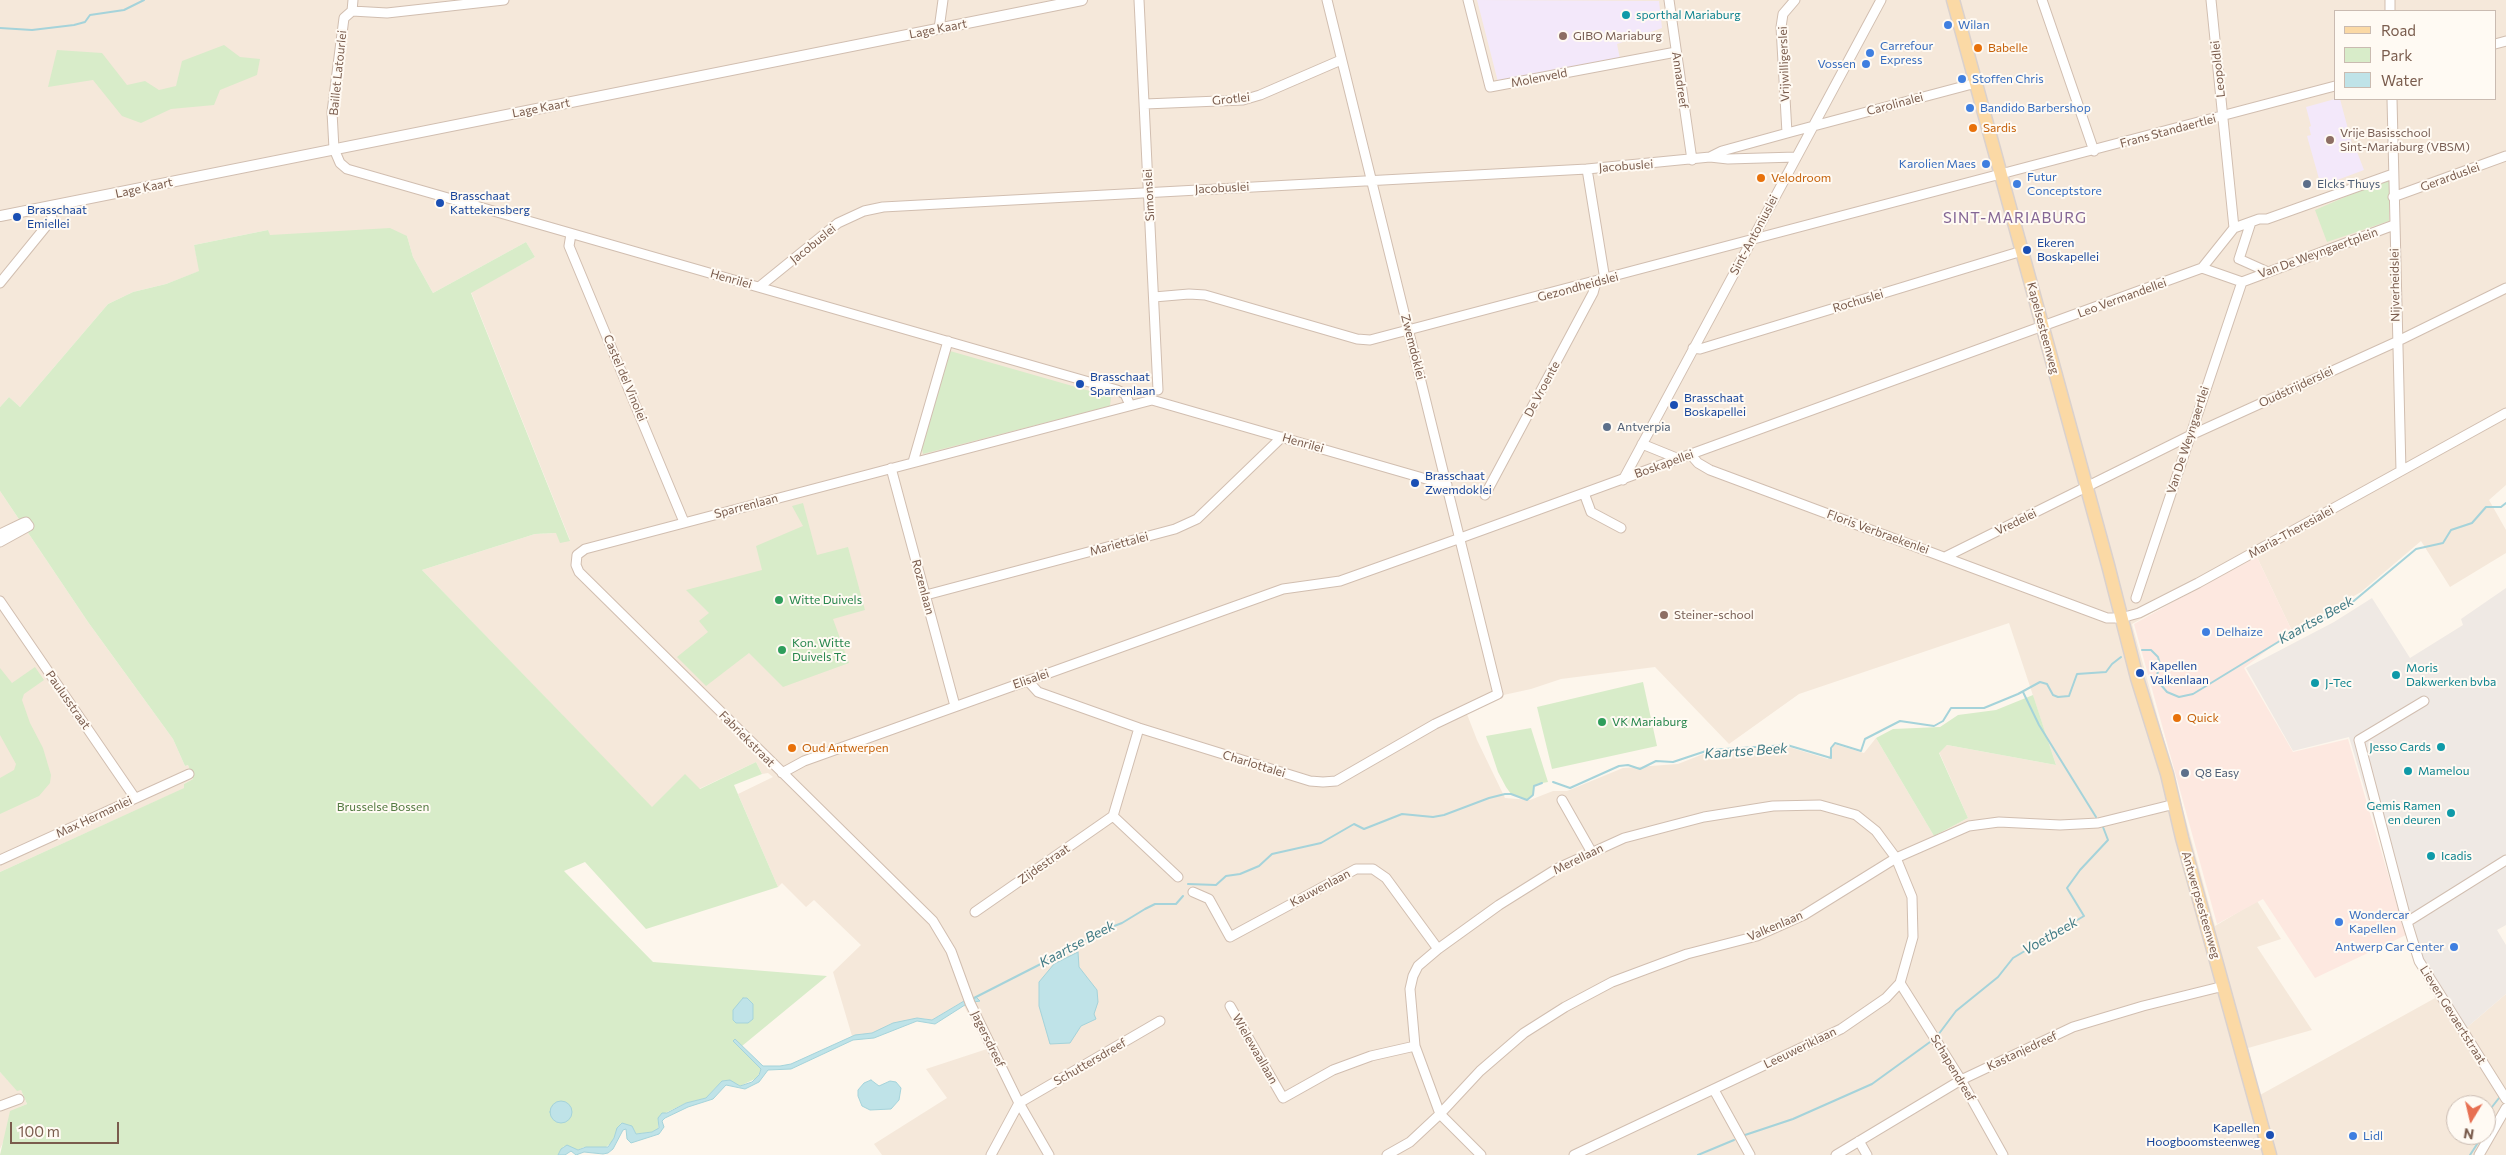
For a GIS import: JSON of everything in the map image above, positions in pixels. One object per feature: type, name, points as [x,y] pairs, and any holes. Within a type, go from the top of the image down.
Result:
[{"type":"main road","name":"Kapelsesteenweg","points":[[1953,0],[2087,488],[2131,656]]},
{"type":"main road","name":"Antwerpsesteenweg","points":[[2131,656],[2175,804],[2270,1155]]},
{"type":"street","name":"Baillet Latourlei","points":[[334,149],[332,112],[344,18],[352,11],[353,0]]},
{"type":"street","points":[[352,11],[387,13],[503,0]]},
{"type":"street","points":[[939,29],[943,0]]},
{"type":"street","name":"Lage Kaart","points":[[0,216],[1082,0]]},
{"type":"street","name":"Simonslei","points":[[1139,0],[1158,390]]},
{"type":"street","name":"Zwemdoklei","points":[[1327,0],[1494,676]]},
{"type":"street","name":"Molenveld","points":[[1468,0],[1490,87],[1676,52]]},
{"type":"street","name":"Annadreef","points":[[1669,0],[1692,160]]},
{"type":"street","name":"Vrijwilligerslei","points":[[1787,133],[1782,27],[1783,14],[1795,0]]},
{"type":"street","name":"Sint-Antoniuslei","points":[[1623,480],[1881,0]]},
{"type":"street","points":[[2042,0],[2094,151]]},
{"type":"street","name":"Leopoldlei","points":[[2211,0],[2234,228]]},
{"type":"street","name":"Grotlei","points":[[1144,104],[1243,100],[1260,95],[1341,60]]},
{"type":"street","name":"Carolinalei","points":[[1814,126],[1976,83]]},
{"type":"street","name":"Frans Standaertlei","points":[[2000,174],[2094,151],[2334,86]]},
{"type":"street","name":"Nijverheidslei","points":[[2392,100],[2400,471]]},
{"type":"street","name":"Jacobuslei","points":[[1710,157],[1722,151],[1814,126]]},
{"type":"street","name":"Henrilei","points":[[334,149],[340,163],[347,169],[1117,390],[1125,394],[1130,405]]},
{"type":"street","name":"Gerarduslei","points":[[2393,197],[2506,156]]},
{"type":"street","name":"Jacobuslei","points":[[759,287],[846,218],[874,208],[1587,169],[1710,157],[1728,159],[1796,158]]},
{"type":"street","name":"De Vroente","points":[[1486,495],[1600,281],[1587,169]]},
{"type":"street","name":"Gezondheidslei","points":[[1154,297],[1189,294],[1204,295],[1357,339],[1370,340],[1600,281],[2000,174]]},
{"type":"street","points":[[2242,282],[2202,268],[2234,228],[2267,219],[2393,174]]},
{"type":"street","points":[[0,282],[52,219],[51,206]]},
{"type":"street","points":[[2251,222],[2239,259],[2268,272]]},
{"type":"street","name":"Van De Weyngaertplein","points":[[2242,282],[2394,225]]},
{"type":"street","name":"Castel del Vinolei","points":[[571,234],[569,246],[684,522]]},
{"type":"street","name":"Rochuslei","points":[[1693,348],[1700,349],[2022,252]]},
{"type":"street","name":"Leo Vermandellei","points":[[2042,326],[2202,268]]},
{"type":"street","name":"Van De Weyngaertlei","points":[[2136,598],[2242,282]]},
{"type":"street","name":"Oudstrijderslei","points":[[2087,488],[2189,436],[2396,342],[2506,288]]},
{"type":"street","name":"Boskapellei","points":[[1282,590],[1340,581],[1623,480],[2042,326]]},
{"type":"street","points":[[913,462],[948,341]]},
{"type":"street","name":"Sparrenlaan","points":[[580,551],[1130,405],[1143,402],[1158,402]]},
{"type":"street","name":"Henrilei","points":[[1158,402],[1447,484]]},
{"type":"street","name":"Maria-Theresialei","points":[[2069,604],[2107,618],[2122,618],[2139,613],[2198,583],[2506,413]]},
{"type":"street","name":"Mariettalei","points":[[926,595],[1175,529],[1190,522],[1208,509],[1282,437]]},
{"type":"street","points":[[1642,444],[1679,459]]},
{"type":"street","name":"Floris Verbraekenlei","points":[[1691,455],[1698,463],[1710,470],[2069,604]]},
{"type":"street","name":"Rozenlaan","points":[[891,468],[956,706]]},
{"type":"street","name":"Vredelei","points":[[1945,558],[2087,488]]},
{"type":"street","points":[[1584,493],[1591,512],[1621,528]]},
{"type":"street","points":[[0,534],[26,522],[29,526],[0,542]]},
{"type":"street","name":"Fabriekstraat","points":[[580,551],[575,563],[580,572],[933,921]]},
{"type":"street","name":"Elisalei","points":[[782,773],[804,761],[1282,590]]},
{"type":"street","name":"Paulusstraat","points":[[0,602],[135,798]]},
{"type":"street","name":"Charlottalei","points":[[1028,681],[1038,692],[1139,728],[1310,781],[1323,782],[1336,780],[1491,695],[1494,676]]},
{"type":"street","name":"Lieven Gevaertstraat","points":[[2424,701],[2359,740],[2419,961],[2506,1099]]},
{"type":"street","points":[[1139,728],[1113,816],[1178,877]]},
{"type":"street","name":"Max Hermanlei","points":[[0,860],[189,774]]},
{"type":"street","points":[[1562,800],[1591,851]]},
{"type":"street","name":"Valkenlaan","points":[[1387,1155],[1410,1142],[1487,1065],[1524,1033],[1565,1007],[1612,982],[1651,966],[1757,936],[1804,915],[1896,858],[1969,826],[2000,822],[2060,825],[2098,822],[2175,804]]},
{"type":"street","name":"Merellaan","points":[[1440,1114],[1415,1046],[1410,989],[1412,976],[1418,966],[1438,949],[1499,905],[1558,868],[1591,851],[1624,838],[1704,818],[1774,806],[1820,805],[1856,815],[1876,831],[1896,858]]},
{"type":"street","name":"Zijdestraat","points":[[975,912],[1113,816]]},
{"type":"street","name":"Leeuweriklaan","points":[[1574,1155],[1841,1029],[1886,998],[1900,983],[1913,937],[1912,897],[1896,858]]},
{"type":"street","points":[[2407,922],[2506,860]]},
{"type":"street","name":"Kauwenlaan","points":[[1193,892],[1208,899],[1230,937],[1356,869],[1373,869],[1386,878],[1438,949]]},
{"type":"street","name":"Jagersdreef","points":[[933,921],[951,951],[969,1001],[1019,1103],[1049,1155]]},
{"type":"street","name":"Schapendreef","points":[[1900,983],[1961,1080],[2003,1155]]},
{"type":"street","name":"Kastanjedreef","points":[[1836,1155],[1961,1080],[2073,1027],[2143,1006],[2224,986]]},
{"type":"street","name":"Wielewaallaan","points":[[1230,1006],[1283,1098],[1333,1070],[1371,1056],[1415,1046]]},
{"type":"street","name":"Schuttersdreef","points":[[1019,1103],[1160,1021]]},
{"type":"street","points":[[1714,1090],[1750,1155]]},
{"type":"street","points":[[0,1106],[19,1099]]},
{"type":"street","points":[[992,1155],[1019,1103]]},
{"type":"street","points":[[2479,1155],[2506,1108]]},
{"type":"street","points":[[1440,1114],[1481,1155]]},
{"type":"street","points":[[1858,1141],[1867,1155]]},
{"type":"shaded area","points":[[0,0],[2506,0],[2506,485],[2489,500],[2506,530],[2506,553],[2450,587],[2421,541],[2361,592],[2292,631],[2256,555],[2132,624],[2215,926],[2257,901],[2281,939],[2257,947],[2312,1030],[2248,1048],[2260,1095],[2437,997],[2465,1029],[2506,994],[2506,1155],[882,1155],[874,1144],[947,1098],[926,1069],[987,1049],[962,1002],[932,1020],[921,1018],[908,1020],[872,1033],[852,1036],[833,972],[861,945],[814,900],[806,907],[782,883],[778,887],[738,794],[773,777],[768,773],[762,774],[756,762],[699,789],[652,808],[422,570],[535,534],[556,533],[570,540],[471,292],[535,257],[526,242],[433,293],[413,257],[407,236],[269,235],[268,230],[194,245],[200,271],[166,284],[133,292],[108,304],[20,407],[9,397],[0,407]],"holes":[[[2009,623],[2056,765],[1947,745],[1939,752],[1968,818],[1934,836],[1876,738],[1864,753],[1834,744],[1828,759],[1789,747],[1711,751],[1678,764],[1623,768],[1567,791],[1553,791],[1530,800],[1505,798],[1477,740],[1465,709],[1499,696],[1531,689],[1561,679],[1655,667],[1729,744],[1799,694]]]},
{"type":"shaded area","name":"GIBO Mariaburg","points":[[1477,0],[1659,1],[1662,28],[1617,44],[1620,59],[1498,82]]},
{"type":"shaded area","name":"Vrije Basisschool Sint-Mariaburg (VBSM)","points":[[2334,99],[2340,100],[2352,144],[2354,144],[2364,170],[2321,186],[2307,136],[2311,135],[2309,127],[2311,126],[2306,107]]},
{"type":"shaded area","points":[[0,491],[88,622],[173,739],[185,766],[188,765],[193,779],[184,784],[185,788],[0,872]]},
{"type":"shaded area","points":[[2256,555],[2292,631],[2244,668],[2293,752],[2348,739],[2406,935],[2315,978],[2263,899],[2217,924],[2134,624]]},
{"type":"shaded area","points":[[2506,588],[2506,925],[2497,930],[2506,945],[2506,994],[2465,1029],[2447,1017],[2408,934],[2349,737],[2293,751],[2246,668],[2334,622],[2372,598],[2410,658],[2463,625],[2461,619]]},
{"type":"shaded area","points":[[0,1072],[17,1090],[21,1090],[27,1104],[20,1107],[0,1149]]},
{"type":"green space","points":[[224,45],[240,57],[260,59],[257,75],[220,90],[214,105],[171,109],[141,123],[122,116],[93,80],[48,87],[57,50],[102,53],[127,85],[145,81],[159,90],[176,86],[182,61]]},
{"type":"green space","points":[[2389,178],[2389,221],[2327,242],[2315,210]]},
{"type":"green space","name":"Brusselse Bossen","points":[[390,228],[407,236],[413,257],[433,293],[526,242],[535,257],[471,293],[570,541],[560,543],[556,533],[535,534],[422,570],[652,807],[685,774],[700,789],[756,762],[762,774],[734,785],[778,887],[646,929],[585,862],[564,871],[653,962],[827,976],[742,1046],[735,1039],[761,1069],[757,1078],[740,1086],[727,1080],[722,1081],[706,1098],[686,1103],[663,1114],[658,1119],[658,1129],[652,1132],[636,1134],[634,1130],[621,1123],[612,1142],[606,1147],[584,1147],[578,1150],[564,1146],[558,1155],[0,1155],[10,1111],[27,1104],[21,1090],[17,1091],[0,1072],[0,872],[184,788],[184,784],[193,779],[188,765],[185,766],[173,739],[88,622],[0,491],[0,407],[9,397],[20,407],[108,304],[133,292],[166,284],[199,271],[194,245],[268,230],[270,235]]},
{"type":"green space","points":[[950,351],[1111,397],[1110,406],[923,454],[922,449]]},
{"type":"green space","name":"Witte Duivels","points":[[803,503],[817,555],[848,547],[865,610],[833,619],[849,663],[783,687],[749,653],[706,686],[677,657],[708,632],[699,621],[709,613],[686,590],[762,570],[756,546],[803,526],[792,506]]},
{"type":"green space","points":[[35,667],[44,680],[24,694],[22,700],[30,723],[43,748],[51,775],[50,783],[39,796],[0,814],[0,778],[14,770],[16,764],[0,735],[0,668],[12,683]]},
{"type":"green space","points":[[1643,682],[1657,746],[1552,769],[1537,707]]},
{"type":"green space","points":[[2033,695],[2056,765],[1947,745],[1939,753],[1968,818],[1934,836],[1876,738],[1893,729],[1940,727],[1958,715],[1996,710]]},
{"type":"green space","points":[[1531,728],[1548,782],[1537,784],[1534,787],[1533,795],[1527,800],[1511,794],[1506,787],[1498,772],[1486,736]]},
{"type":"water","points":[[1078,952],[1079,967],[1097,990],[1098,1002],[1094,1014],[1096,1019],[1081,1026],[1070,1043],[1050,1044],[1039,1006],[1039,982],[1054,964]]},
{"type":"water","points":[[976,997],[980,1001],[968,1003],[935,1024],[917,1021],[874,1038],[853,1040],[791,1069],[768,1070],[759,1082],[745,1089],[726,1085],[713,1099],[688,1107],[665,1118],[662,1121],[664,1127],[659,1134],[631,1143],[627,1139],[626,1129],[623,1130],[613,1149],[608,1153],[584,1152],[576,1155],[571,1151],[565,1155],[558,1155],[561,1149],[567,1145],[578,1150],[586,1147],[608,1147],[614,1138],[617,1128],[622,1123],[632,1126],[636,1134],[652,1132],[659,1128],[658,1118],[662,1113],[667,1113],[686,1103],[706,1098],[722,1081],[730,1080],[740,1086],[752,1082],[759,1075],[761,1069],[733,1041],[735,1039],[763,1066],[780,1066],[791,1064],[855,1035],[872,1033],[893,1023],[917,1018],[932,1020],[964,1001]]},
{"type":"water","points":[[743,998],[747,998],[753,1004],[753,1019],[748,1023],[736,1023],[733,1020],[733,1010]]},
{"type":"water","points":[[871,1080],[879,1086],[890,1081],[896,1082],[901,1088],[899,1100],[891,1109],[870,1110],[862,1106],[858,1090],[864,1083]]},
{"type":"water","points":[[561,1101],[569,1104],[572,1112],[569,1120],[561,1123],[553,1120],[550,1112],[553,1104]]},
{"type":"waterway","points":[[0,28],[32,30],[74,25],[85,22],[90,15],[124,10],[144,0]]},
{"type":"waterway","name":"Kaartse Beek","points":[[2142,650],[2151,650],[2158,657],[2160,664],[2156,679],[2167,692],[2179,697],[2193,694],[2283,639],[2349,605],[2416,549],[2443,543],[2451,530],[2472,523],[2486,507],[2501,507],[2506,503]]},
{"type":"waterway","name":"Kaartse Beek","points":[[1553,782],[1570,788],[1619,766],[1628,765],[1640,769],[1656,761],[1673,762],[1709,750],[1787,745],[1831,758],[1831,748],[1835,743],[1861,751],[1865,739],[1900,721],[1934,726],[1943,721],[1951,708],[1984,708],[2018,694],[2040,682],[2047,684],[2053,695],[2058,697],[2069,696],[2077,674],[2106,672],[2121,657]]},
{"type":"waterway","name":"Voetbeek","points":[[2023,692],[2039,725],[2096,817]]},
{"type":"waterway","name":"Kaartse Beek","points":[[1188,884],[1216,885],[1226,876],[1240,874],[1259,866],[1272,854],[1321,843],[1354,824],[1364,829],[1402,814],[1433,817],[1444,815],[1505,794],[1511,794],[1527,800],[1533,795],[1534,786],[1542,783]]},
{"type":"waterway","name":"Voetbeek","points":[[1938,1035],[1956,1011],[1998,977],[2013,958],[2084,916],[2067,888],[2080,870],[2108,840],[2103,827]]},
{"type":"waterway","name":"Kaartse Beek","points":[[974,998],[1076,946],[1101,931],[1122,923],[1155,904],[1176,904],[1183,896]]},
{"type":"waterway","name":"Voetbeek","points":[[1745,1135],[1793,1119],[1872,1084],[1930,1042]]},
{"type":"waterway","points":[[2496,1102],[2499,1098]]},
{"type":"waterway","name":"Voetbeek","points":[[1698,1155],[1734,1140]]},
{"type":"waterway","points":[[2470,1155],[2476,1145]]},
{"type":"place","name":"sporthal Mariaburg","points":[[1626,15]]},
{"type":"place","name":"Wilan","points":[[1948,25]]},
{"type":"place","name":"GIBO Mariaburg","points":[[1563,36]]},
{"type":"place","name":"Babelle","points":[[1978,48]]},
{"type":"place","name":"Carrefour Express","points":[[1870,53]]},
{"type":"place","name":"Vossen","points":[[1866,64]]},
{"type":"place","name":"Stoffen Chris","points":[[1962,79]]},
{"type":"place","name":"Bandido Barbershop","points":[[1970,108]]},
{"type":"place","name":"Sardis","points":[[1973,128]]},
{"type":"place","name":"Vrije Basisschool Sint-Mariaburg (VBSM)","points":[[2330,140]]},
{"type":"place","name":"Karolien Maes","points":[[1986,164]]},
{"type":"place","name":"Velodroom","points":[[1761,178]]},
{"type":"place","name":"Futur Conceptstore","points":[[2017,184]]},
{"type":"place","name":"Elcks Thuys","points":[[2307,184]]},
{"type":"place","name":"Brasschaat Kattekensberg","points":[[440,203]]},
{"type":"place","name":"Brasschaat Emiellei","points":[[17,217]]},
{"type":"place","name":"Ekeren Boskapellei","points":[[2027,250]]},
{"type":"place","name":"Brasschaat Sparrenlaan","points":[[1080,384]]},
{"type":"place","name":"Brasschaat Boskapellei","points":[[1674,405]]},
{"type":"place","name":"Antverpia","points":[[1607,427]]},
{"type":"place","name":"Brasschaat Zwemdoklei","points":[[1415,483]]},
{"type":"place","name":"Witte Duivels","points":[[779,600]]},
{"type":"place","name":"Steiner-school","points":[[1664,615]]},
{"type":"place","name":"Delhaize","points":[[2206,632]]},
{"type":"place","name":"Kon. Witte Duivels Tc","points":[[782,650]]},
{"type":"place","name":"Kapellen Valkenlaan","points":[[2140,673]]},
{"type":"place","name":"Moris Dakwerken bvba","points":[[2396,675]]},
{"type":"place","name":"J-Tec","points":[[2315,683]]},
{"type":"place","name":"Quick","points":[[2177,718]]},
{"type":"place","name":"VK Mariaburg","points":[[1602,722]]},
{"type":"place","name":"Jesso Cards","points":[[2441,747]]},
{"type":"place","name":"Oud Antwerpen","points":[[792,748]]},
{"type":"place","name":"Mamelou","points":[[2408,771]]},
{"type":"place","name":"Q8 Easy","points":[[2185,773]]},
{"type":"place","name":"Gemis Ramen en deuren","points":[[2451,813]]},
{"type":"place","name":"Icadis","points":[[2431,856]]},
{"type":"place","name":"Wondercar Kapellen","points":[[2339,922]]},
{"type":"place","name":"Antwerp Car Center","points":[[2454,947]]},
{"type":"place","name":"Kapellen Hoogboomsteenweg","points":[[2270,1135]]},
{"type":"place","name":"Lidl","points":[[2353,1136]]},
{"type":"district","name":"SINT-MARIABURG","points":[[2015,218]]}]
